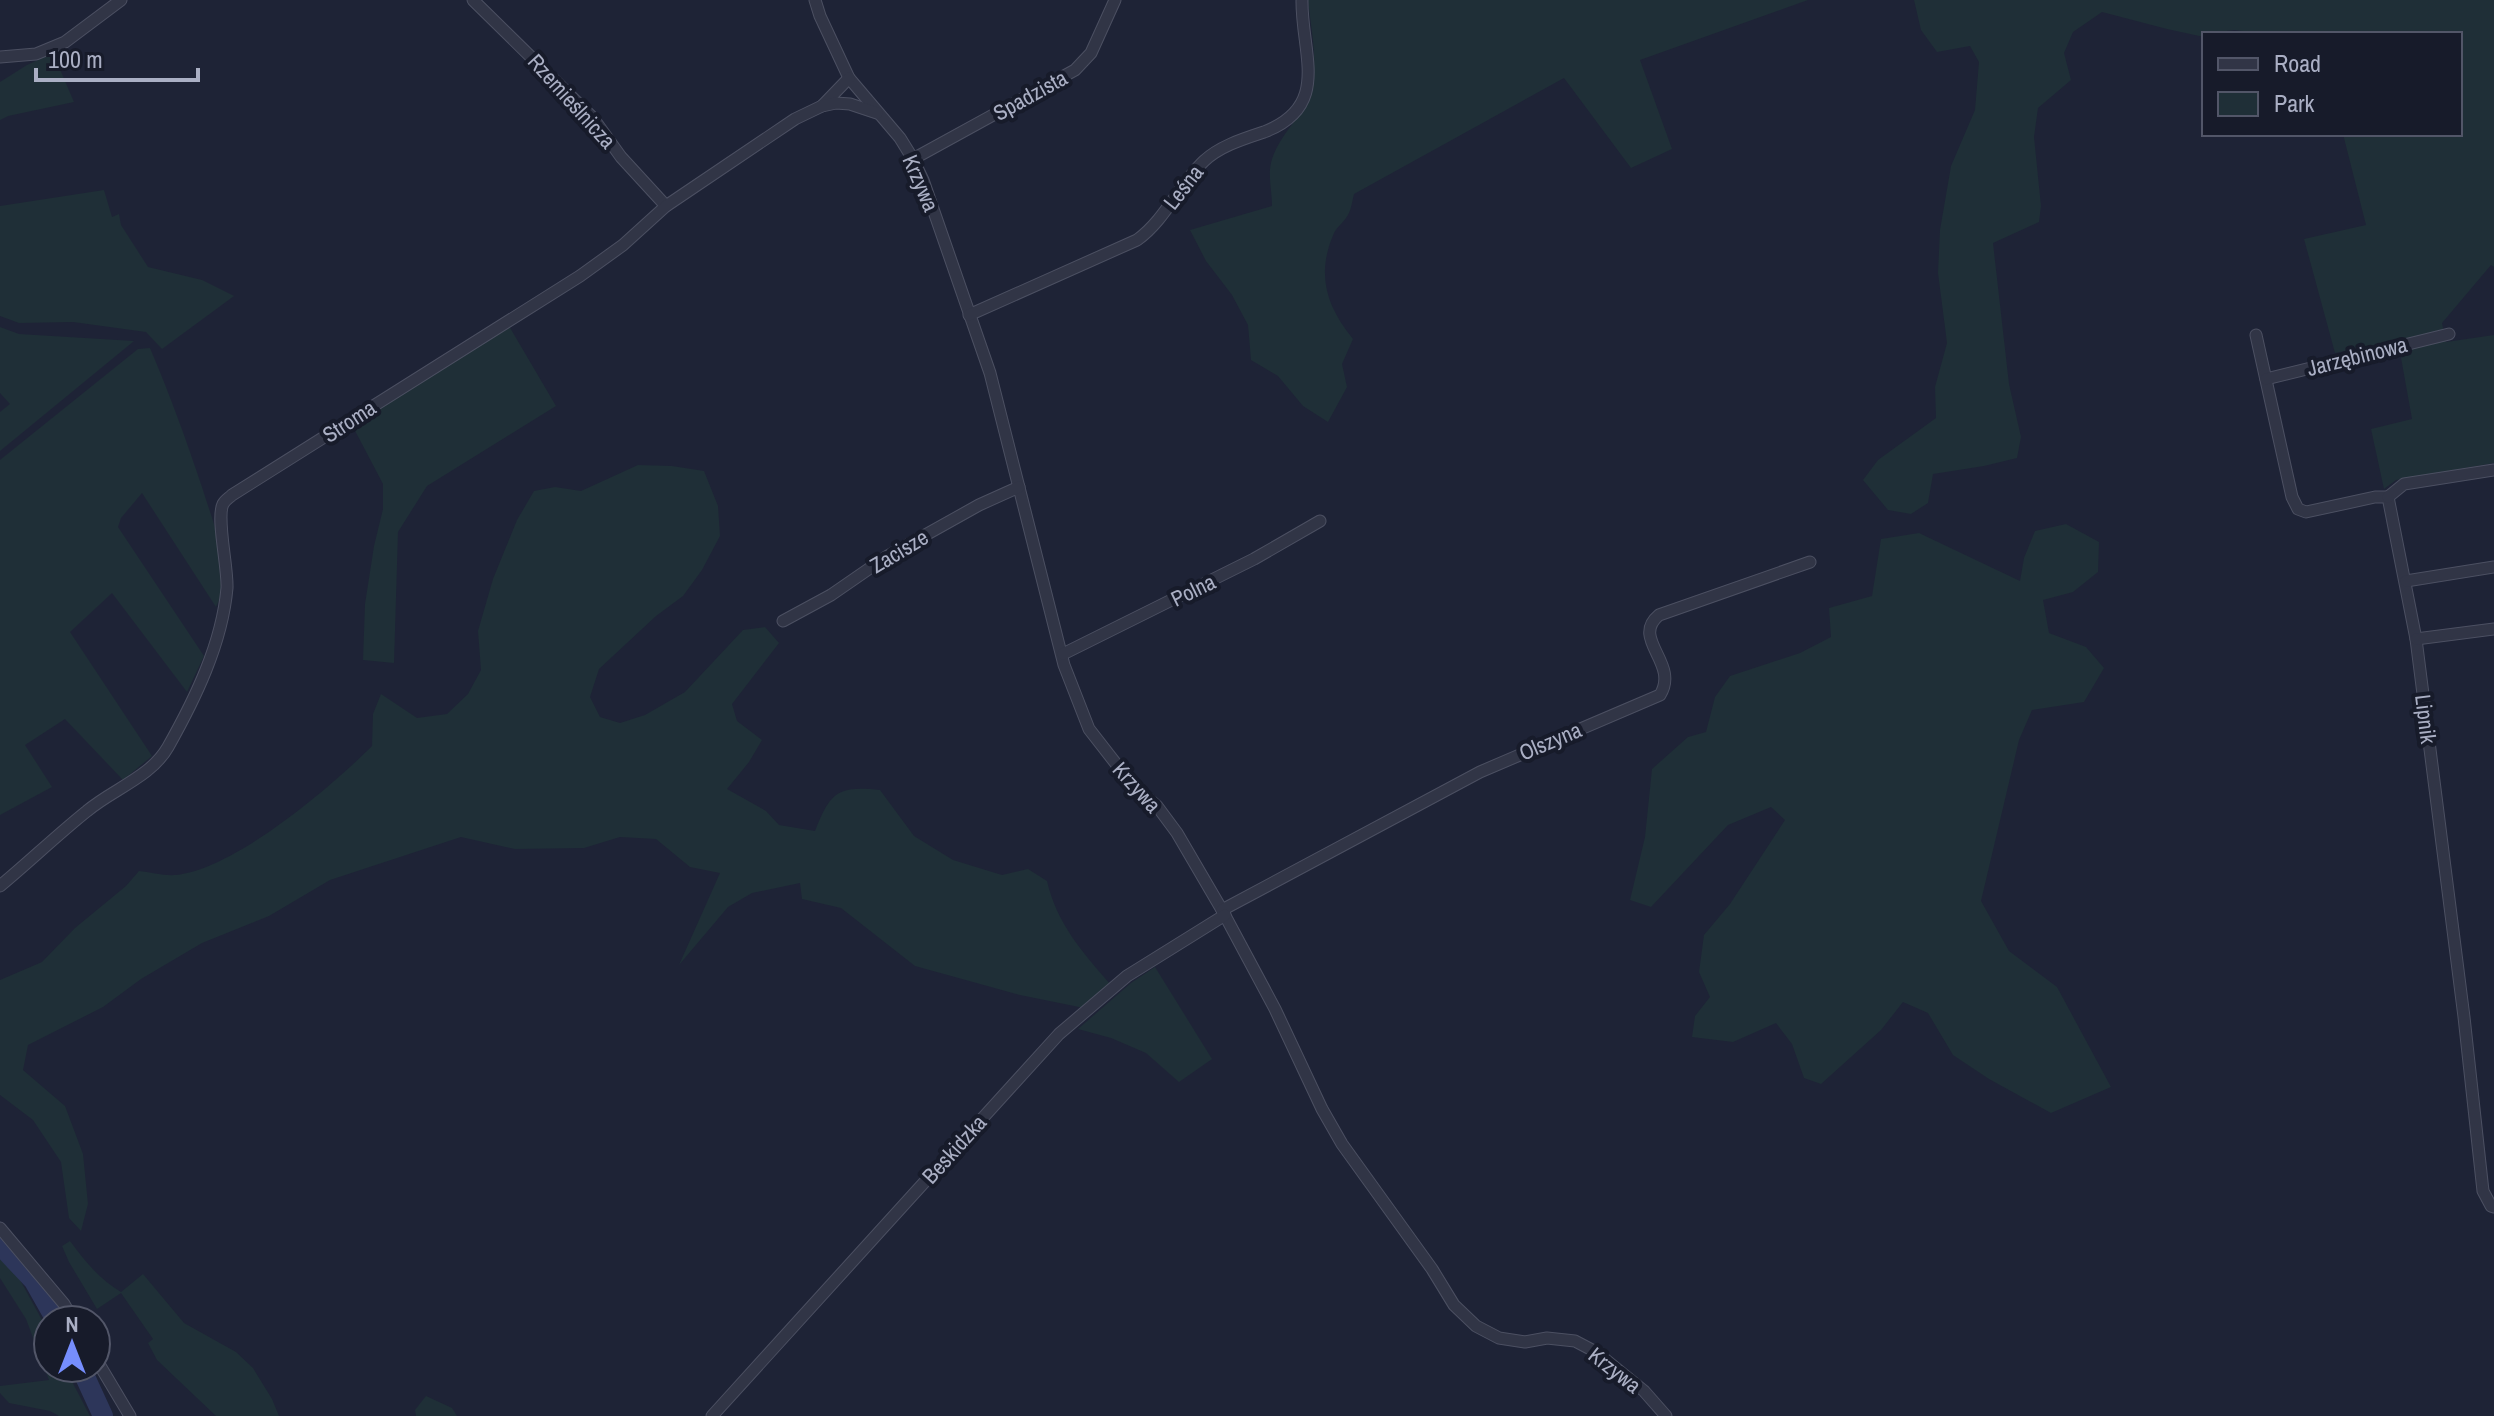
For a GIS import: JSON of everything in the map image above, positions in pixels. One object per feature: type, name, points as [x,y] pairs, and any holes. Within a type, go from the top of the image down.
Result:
[{"type":"street","points":[[0,57],[36,54],[65,42],[121,0]]},
{"type":"street","name":"Rzemieślnicza","points":[[473,0],[593,118],[621,157],[666,206]]},
{"type":"street","name":"Krzywa","points":[[815,0],[849,78],[889,124],[923,180],[990,373],[1064,665],[1089,729],[1131,783],[1157,806],[1177,833],[1275,1009],[1342,1144],[1432,1269],[1454,1305],[1476,1326],[1499,1338],[1525,1342],[1547,1338],[1575,1341],[1596,1352],[1644,1391],[1666,1416]]},
{"type":"street","name":"Spadzista","points":[[913,159],[1075,70],[1091,53],[1115,0]]},
{"type":"street","name":"Leśna","points":[[969,315],[1137,240],[1150,231],[1206,159],[1226,146],[1290,119],[1306,91],[1309,68],[1302,0]]},
{"type":"street","points":[[822,106],[849,78]]},
{"type":"street","points":[[822,106],[850,104],[877,113]]},
{"type":"street","name":"Stroma","points":[[0,886],[89,809],[145,772],[166,751],[199,686],[215,644],[227,589],[220,520],[223,504],[232,495],[580,276],[623,245],[666,206],[795,119],[822,106]]},
{"type":"street","name":"Jarzębinowa","points":[[2266,379],[2449,334]]},
{"type":"street","points":[[2256,335],[2292,497],[2298,509],[2306,512],[2388,497],[2404,484],[2494,470]]},
{"type":"street","name":"Zacisze","points":[[783,621],[831,595],[886,557],[979,505],[1019,487]]},
{"type":"street","name":"Lipnik","points":[[2388,497],[2416,639],[2483,1191],[2494,1207]]},
{"type":"street","name":"Polna","points":[[1063,654],[1254,559],[1320,521]]},
{"type":"street","name":"Olszyna","points":[[1224,913],[1480,772],[1660,695],[1666,686],[1667,675],[1650,639],[1648,629],[1652,621],[1659,615],[1810,562]]},
{"type":"street","points":[[2406,581],[2494,567]]},
{"type":"street","points":[[2416,639],[2494,629]]},
{"type":"street","name":"Beskidzka","points":[[712,1416],[1059,1034],[1127,976],[1224,913]]},
{"type":"street","points":[[0,1228],[63,1304]]},
{"type":"street","points":[[111,1384],[130,1416]]},
{"type":"green space","points":[[1308,0],[1808,0],[1640,60],[1672,149],[1631,168],[1564,78],[1354,194],[1348,216],[1334,233],[1326,262],[1330,302],[1353,339],[1342,364],[1347,387],[1328,422],[1303,406],[1278,376],[1251,360],[1248,325],[1232,295],[1206,261],[1190,230],[1272,206],[1272,158],[1306,102],[1313,81],[1314,46]]},
{"type":"green space","points":[[1914,0],[2494,0],[2494,267],[2491,265],[2442,323],[2446,342],[2494,335],[2494,463],[2396,480],[2384,489],[2371,429],[2412,419],[2398,341],[2335,353],[2304,239],[2366,225],[2344,136],[2462,136],[2462,32],[2234,30],[2202,32],[2202,37],[2102,12],[2073,32],[2064,53],[2071,80],[2038,108],[2034,137],[2041,206],[2039,222],[1993,243],[2009,384],[2021,437],[2017,458],[1933,474],[1928,503],[1911,514],[1888,510],[1863,480],[1878,460],[1936,418],[1935,387],[1947,343],[1938,273],[1940,230],[1951,166],[1975,110],[1979,62],[1970,46],[1937,52],[1921,30]]},
{"type":"green space","points":[[53,53],[74,102],[0,120],[0,82]]},
{"type":"green space","points":[[104,190],[112,217],[119,214],[121,225],[148,267],[202,280],[234,296],[162,349],[146,332],[73,322],[19,323],[0,316],[0,206]]},
{"type":"green space","points":[[509,326],[556,406],[427,486],[398,532],[394,663],[363,660],[365,604],[383,509],[383,484],[352,425]]},
{"type":"green space","points":[[0,327],[19,334],[134,341],[0,451],[0,412],[10,404],[0,393]]},
{"type":"green space","points":[[150,348],[190,452],[220,547],[223,578],[216,607],[142,493],[121,518],[118,527],[204,656],[187,692],[112,593],[70,632],[152,756],[123,780],[65,719],[25,745],[52,787],[0,815],[0,460],[138,349]]},
{"type":"green space","points":[[638,465],[704,471],[718,506],[720,536],[702,570],[683,596],[656,616],[599,669],[590,697],[600,717],[620,723],[645,715],[685,692],[743,630],[765,627],[779,643],[732,704],[737,721],[762,740],[727,789],[766,811],[779,825],[815,831],[825,808],[837,794],[854,789],[880,790],[914,836],[953,860],[1002,875],[1028,869],[1047,881],[1064,924],[1111,985],[1084,1008],[1020,995],[915,966],[841,908],[802,899],[800,883],[752,893],[728,907],[679,965],[720,873],[690,867],[656,839],[620,837],[584,848],[515,849],[461,837],[330,880],[269,916],[202,943],[141,979],[103,1007],[28,1045],[23,1070],[65,1106],[83,1154],[88,1204],[81,1231],[69,1218],[61,1162],[33,1120],[0,1095],[0,980],[42,962],[139,871],[176,875],[200,869],[226,858],[281,824],[372,746],[373,714],[381,694],[417,718],[447,714],[468,694],[481,670],[478,631],[493,579],[517,520],[534,491],[555,487],[581,491]]},
{"type":"green space","points":[[2066,524],[2099,542],[2098,572],[2073,592],[2043,600],[2049,633],[2086,647],[2104,668],[2084,702],[2032,710],[2019,740],[1981,901],[2009,951],[2057,987],[2111,1087],[2051,1113],[1953,1055],[1928,1013],[1903,1002],[1881,1030],[1821,1084],[1804,1078],[1792,1044],[1776,1023],[1733,1042],[1692,1037],[1695,1016],[1710,997],[1699,972],[1704,935],[1730,904],[1785,820],[1771,807],[1728,825],[1651,907],[1630,900],[1645,837],[1652,769],[1688,737],[1706,732],[1715,697],[1730,676],[1800,653],[1831,637],[1829,608],[1872,596],[1881,539],[1919,533],[2020,581],[2024,558],[2035,531]]},
{"type":"green space","points":[[1155,967],[1212,1059],[1179,1082],[1146,1053],[1111,1038],[1078,1029],[1131,983]]},
{"type":"green space","points":[[70,1241],[99,1275],[121,1292],[143,1274],[184,1323],[236,1352],[253,1368],[279,1416],[216,1416],[157,1360],[148,1343],[153,1339],[121,1293],[104,1304],[94,1304],[62,1246]]},
{"type":"green space","points":[[0,1259],[19,1278],[33,1304],[32,1335],[26,1319],[0,1278]]},
{"type":"green space","points":[[32,1382],[73,1384],[90,1416],[59,1416],[50,1411],[9,1403],[0,1393],[0,1386]]},
{"type":"green space","points":[[426,1396],[452,1408],[457,1416],[416,1416],[415,1410]]},
{"type":"waterway","points":[[0,1245],[34,1281],[47,1304]]},
{"type":"waterway","points":[[88,1384],[103,1416]]}]
